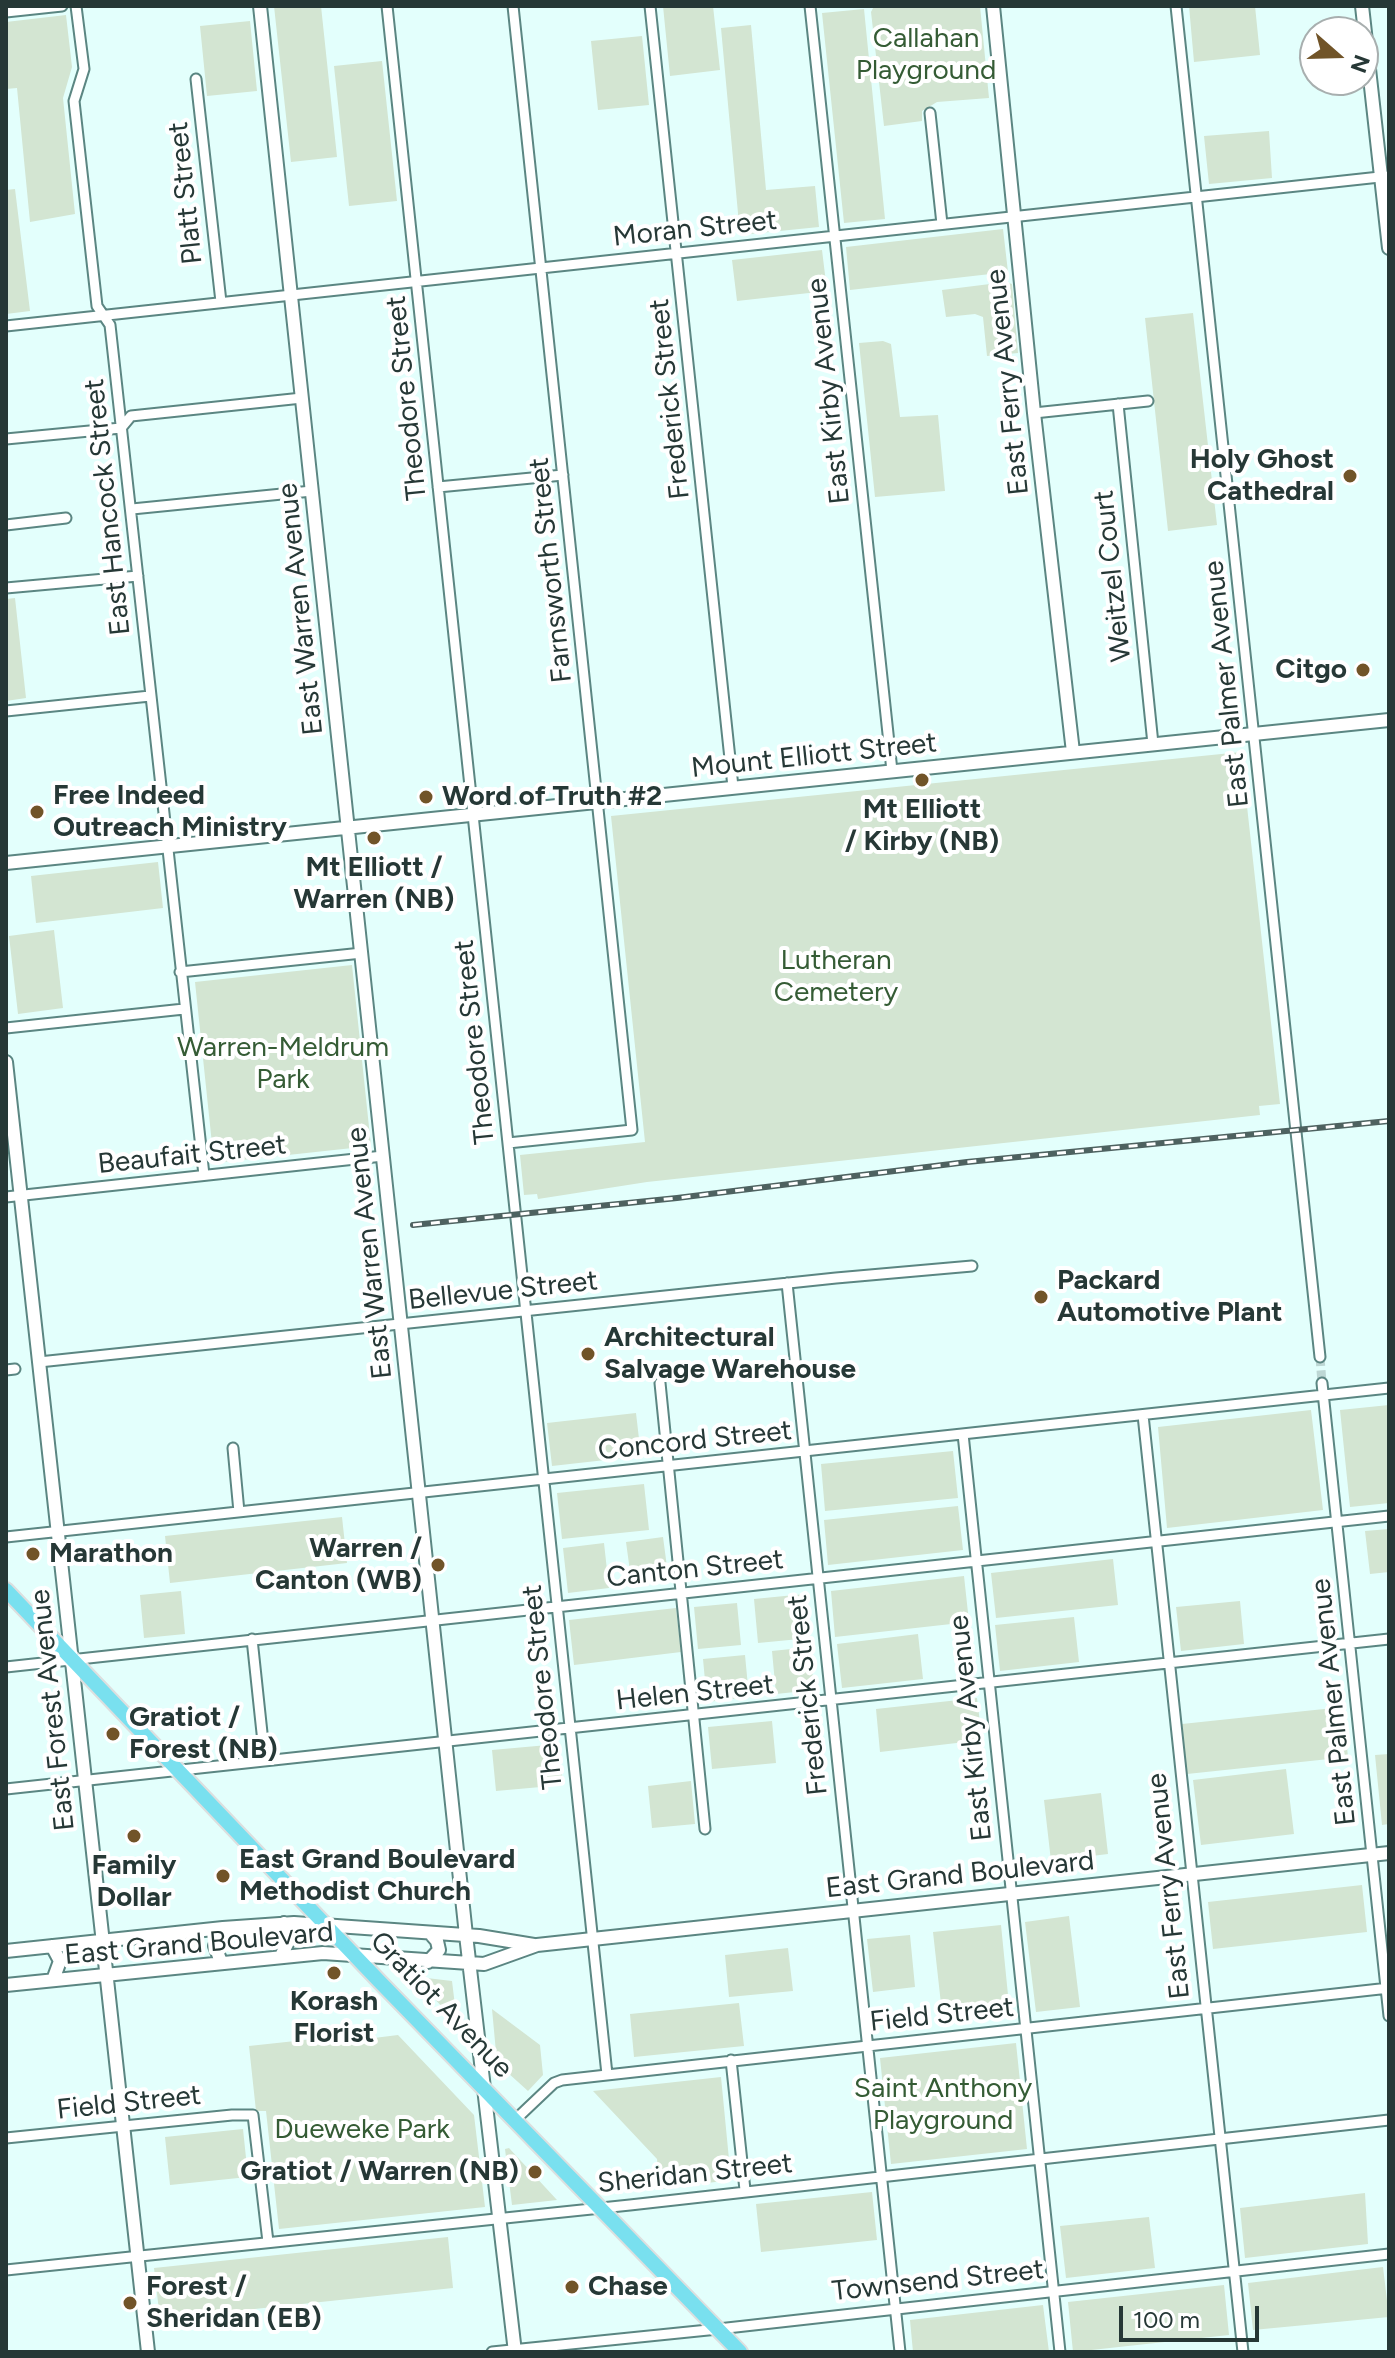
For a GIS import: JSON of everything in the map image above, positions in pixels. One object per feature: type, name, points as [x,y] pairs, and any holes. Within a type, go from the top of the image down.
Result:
[{"type":"main road","name":"East Warren Avenue","points":[[260,6],[466,1935],[514,2351]]},
{"type":"main road","name":"East Ferry Avenue","points":[[993,6],[1034,413],[1073,752]]},
{"type":"main road","points":[[1362,6],[1385,176],[1389,248]]},
{"type":"main road","name":"Mount Elliott Street","points":[[6,863],[1389,720]]},
{"type":"main road","name":"East Forest Avenue","points":[[6,1062],[148,2352]]},
{"type":"main road","name":"Gratiot Avenue","points":[[6,1590],[740,2352]]},
{"type":"main road","name":"East Grand Boulevard","points":[[6,1985],[323,1953],[484,1964],[537,1945],[1389,1853]]},
{"type":"main road","points":[[281,1956],[289,1940],[284,1923]]},
{"type":"main road","name":"East Grand Boulevard","points":[[6,1951],[284,1923],[466,1935],[537,1945]]},
{"type":"main road","points":[[221,1962],[215,1946],[223,1928]]},
{"type":"main road","points":[[428,1962],[437,1955],[439,1947],[430,1933]]},
{"type":"main road","points":[[52,1946],[60,1961],[53,1980]]},
{"type":"street","points":[[6,12],[62,6]]},
{"type":"street","name":"East Hancock Street","points":[[76,6],[84,69],[74,101],[97,306],[110,325],[204,1175]]},
{"type":"street","name":"Theodore Street","points":[[387,6],[607,2074]]},
{"type":"street","name":"Farnsworth Street","points":[[508,1143],[632,1130],[513,6]]},
{"type":"street","name":"Frederick Street","points":[[650,6],[733,787]]},
{"type":"street","name":"East Kirby Avenue","points":[[810,6],[892,771]]},
{"type":"street","name":"East Palmer Avenue","points":[[1176,6],[1320,1357]]},
{"type":"street","name":"Platt Street","points":[[196,79],[221,302]]},
{"type":"street","points":[[930,113],[942,224]]},
{"type":"street","name":"Moran Street","points":[[6,326],[1385,176]]},
{"type":"street","points":[[6,439],[121,428],[131,416],[302,398]]},
{"type":"street","points":[[1034,413],[1148,401]]},
{"type":"street","name":"Weitzel Court","points":[[1118,404],[1153,744]]},
{"type":"street","points":[[438,487],[563,475]]},
{"type":"street","points":[[132,509],[312,491]]},
{"type":"street","points":[[6,525],[66,518]]},
{"type":"street","points":[[6,588],[138,576]]},
{"type":"street","points":[[6,711],[150,696]]},
{"type":"street","points":[[180,972],[362,953]]},
{"type":"street","points":[[6,1028],[184,1009]]},
{"type":"street","name":"Beaufait Street","points":[[6,1197],[383,1156]]},
{"type":"street","name":"Bellevue Street","points":[[39,1362],[972,1266]]},
{"type":"street","name":"Frederick Street","points":[[787,1283],[880,2175]]},
{"type":"street","points":[[660,1383],[705,1829]]},
{"type":"street","name":"East Palmer Avenue","points":[[1322,1383],[1389,2016]]},
{"type":"street","name":"Concord Street","points":[[6,1537],[1389,1388]]},
{"type":"street","name":"East Ferry Avenue","points":[[1143,1415],[1243,2352]]},
{"type":"street","name":"East Kirby Avenue","points":[[963,1434],[1060,2352]]},
{"type":"street","points":[[233,1448],[239,1512]]},
{"type":"street","name":"Canton Street","points":[[6,1667],[1389,1516]]},
{"type":"street","points":[[252,1639],[265,1761]]},
{"type":"street","name":"Helen Street","points":[[6,1789],[1389,1639]]},
{"type":"street","name":"Field Street","points":[[515,2120],[554,2083],[607,2074],[1388,1988]]},
{"type":"street","points":[[731,2060],[745,2190]]},
{"type":"street","name":"Field Street","points":[[6,2138],[253,2115],[268,2242]]},
{"type":"street","name":"Sheridan Street","points":[[6,2270],[1389,2120]]},
{"type":"street","points":[[880,2175],[900,2352]]},
{"type":"street","name":"Townsend Street","points":[[492,2352],[1389,2254]]},
{"type":"green space","points":[[274,6],[321,6],[337,157],[291,162]]},
{"type":"green space","points":[[663,6],[713,6],[720,70],[670,76]]},
{"type":"green space","name":"Callahan Playground","points":[[874,6],[980,6],[989,98],[937,102],[922,111],[922,121],[884,126],[871,12]]},
{"type":"green space","points":[[1189,6],[1255,6],[1260,55],[1194,62]]},
{"type":"green space","points":[[864,9],[885,219],[844,223],[822,13]]},
{"type":"green space","points":[[66,15],[72,67],[63,98],[75,214],[30,222],[17,88],[6,89],[6,22]]},
{"type":"green space","points":[[250,21],[257,91],[207,96],[200,26]]},
{"type":"green space","points":[[751,25],[766,190],[815,186],[819,227],[740,235],[721,28]]},
{"type":"green space","points":[[642,36],[649,105],[598,110],[591,41]]},
{"type":"green space","points":[[382,61],[397,201],[349,206],[334,66]]},
{"type":"green space","points":[[1269,131],[1272,178],[1209,184],[1204,136]]},
{"type":"green space","points":[[15,189],[30,311],[6,314],[6,190]]},
{"type":"green space","points":[[1003,229],[1008,272],[850,290],[846,247]]},
{"type":"green space","points":[[822,250],[827,291],[737,301],[732,260]]},
{"type":"green space","points":[[1006,282],[1012,284],[1018,353],[987,356],[983,317],[975,314],[946,317],[942,290]]},
{"type":"green space","points":[[1193,313],[1217,525],[1168,531],[1145,318]]},
{"type":"green space","points":[[883,341],[891,344],[900,417],[938,415],[945,491],[875,497],[859,343]]},
{"type":"green space","points":[[15,598],[26,698],[6,701],[6,599]]},
{"type":"green space","name":"Lutheran Cemetery","points":[[1241,752],[1280,1104],[1259,1106],[1260,1115],[647,1182],[538,1199],[537,1194],[524,1195],[520,1155],[645,1142],[611,816]]},
{"type":"green space","points":[[158,862],[163,908],[36,923],[31,876]]},
{"type":"green space","points":[[54,930],[63,1008],[18,1014],[9,936]]},
{"type":"green space","name":"Warren-Meldrum Park","points":[[352,965],[371,1146],[214,1163],[195,982]]},
{"type":"green space","points":[[1389,1405],[1389,1503],[1350,1507],[1340,1410]]},
{"type":"green space","points":[[1311,1410],[1323,1510],[1167,1528],[1158,1427]]},
{"type":"green space","points":[[636,1413],[641,1456],[552,1466],[547,1423]]},
{"type":"green space","points":[[953,1451],[958,1498],[825,1511],[821,1464]]},
{"type":"green space","points":[[644,1484],[649,1530],[562,1539],[557,1493]]},
{"type":"green space","points":[[958,1506],[963,1550],[828,1565],[824,1520]]},
{"type":"green space","points":[[342,1517],[347,1563],[170,1583],[165,1536]]},
{"type":"green space","points":[[1389,1529],[1389,1572],[1370,1574],[1365,1531]]},
{"type":"green space","points":[[663,1537],[669,1582],[632,1586],[626,1542]]},
{"type":"green space","points":[[604,1543],[609,1588],[568,1593],[563,1548]]},
{"type":"green space","points":[[1113,1559],[1118,1605],[996,1618],[991,1573]]},
{"type":"green space","points":[[964,1576],[969,1622],[835,1637],[831,1591]]},
{"type":"green space","points":[[181,1591],[185,1634],[144,1638],[140,1595]]},
{"type":"green space","points":[[805,1594],[810,1638],[758,1643],[754,1599]]},
{"type":"green space","points":[[1240,1601],[1244,1644],[1181,1651],[1176,1607]]},
{"type":"green space","points":[[737,1603],[741,1645],[698,1649],[694,1607]]},
{"type":"green space","points":[[676,1608],[681,1652],[574,1665],[569,1620]]},
{"type":"green space","points":[[1074,1617],[1079,1662],[1000,1671],[995,1625]]},
{"type":"green space","points":[[918,1634],[923,1679],[842,1688],[837,1644]]},
{"type":"green space","points":[[810,1647],[814,1690],[776,1694],[772,1651]]},
{"type":"green space","points":[[745,1655],[749,1697],[707,1702],[703,1659]]},
{"type":"green space","points":[[977,1698],[982,1740],[880,1752],[876,1709]]},
{"type":"green space","points":[[1343,1707],[1348,1757],[1187,1774],[1182,1724]]},
{"type":"green space","points":[[772,1721],[776,1763],[712,1769],[708,1727]]},
{"type":"green space","points":[[559,1744],[563,1785],[496,1791],[492,1750]]},
{"type":"green space","points":[[1389,1754],[1389,1824],[1382,1825],[1375,1755]]},
{"type":"green space","points":[[1286,1769],[1294,1834],[1201,1845],[1193,1780]]},
{"type":"green space","points":[[691,1781],[695,1824],[652,1828],[648,1786]]},
{"type":"green space","points":[[1101,1793],[1108,1854],[1051,1861],[1044,1800]]},
{"type":"green space","points":[[1362,1885],[1367,1932],[1213,1949],[1208,1902]]},
{"type":"green space","points":[[1069,1916],[1080,2007],[1036,2012],[1025,1922]]},
{"type":"green space","points":[[1001,1925],[1010,2015],[943,2022],[933,1932]]},
{"type":"green space","points":[[910,1935],[915,1987],[873,1992],[867,1939]]},
{"type":"green space","points":[[788,1948],[793,1991],[729,1997],[725,1955]]},
{"type":"green space","points":[[418,1977],[452,1981],[457,2022],[416,1980]]},
{"type":"green space","points":[[739,2003],[744,2046],[634,2057],[630,2014]]},
{"type":"green space","points":[[492,2009],[540,2045],[543,2075],[528,2091],[497,2063]]},
{"type":"green space","name":"Dueweke Park","points":[[351,2035],[358,2040],[398,2035],[474,2115],[485,2207],[279,2229],[266,2111],[256,2111],[249,2046]]},
{"type":"green space","name":"Saint Anthony Playground","points":[[1016,2043],[1027,2149],[891,2164],[880,2058]]},
{"type":"green space","points":[[721,2077],[731,2180],[660,2189],[657,2159],[593,2091]]},
{"type":"green space","points":[[243,2129],[248,2177],[170,2185],[165,2137]]},
{"type":"green space","points":[[509,2148],[557,2200],[512,2205],[505,2149]]},
{"type":"green space","points":[[872,2192],[877,2240],[761,2252],[756,2204]]},
{"type":"green space","points":[[1365,2193],[1368,2244],[1245,2258],[1240,2208]]},
{"type":"green space","points":[[1149,2217],[1155,2268],[1066,2278],[1060,2226]]},
{"type":"green space","points":[[448,2237],[453,2288],[160,2319],[154,2268]]},
{"type":"green space","points":[[1383,2267],[1389,2317],[1253,2330],[1248,2283]]},
{"type":"green space","points":[[1224,2285],[1229,2335],[1073,2352],[1068,2302]]},
{"type":"green space","points":[[1043,2305],[1049,2352],[913,2352],[910,2320]]},
{"type":"tunnel","points":[[1320,1357],[1322,1383]]},
{"type":"railway","points":[[413,1225],[677,1198],[967,1162],[1389,1121]]},
{"type":"place","name":"Holy Ghost Cathedral","points":[[1350,476]]},
{"type":"place","name":"Citgo","points":[[1363,670]]},
{"type":"place","name":"Mt Elliott / Kirby (NB)","points":[[922,780]]},
{"type":"place","name":"Word of Truth #2","points":[[426,797]]},
{"type":"place","name":"Free Indeed Outreach Ministry","points":[[37,812]]},
{"type":"place","name":"Mt Elliott / Warren (NB)","points":[[374,838]]},
{"type":"place","name":"Packard Automotive Plant","points":[[1041,1297]]},
{"type":"place","name":"Architectural Salvage Warehouse","points":[[588,1354]]},
{"type":"place","name":"Marathon","points":[[33,1554]]},
{"type":"place","name":"Warren / Canton (WB)","points":[[438,1565]]},
{"type":"place","name":"Gratiot / Forest (NB)","points":[[113,1734]]},
{"type":"place","name":"Family Dollar","points":[[134,1836]]},
{"type":"place","name":"East Grand Boulevard Methodist Church","points":[[223,1876]]},
{"type":"place","name":"Korash Florist","points":[[334,1973]]},
{"type":"place","name":"Gratiot / Warren (NB)","points":[[535,2172]]},
{"type":"place","name":"Chase","points":[[572,2287]]},
{"type":"place","name":"Forest / Sheridan (EB)","points":[[130,2303]]}]
